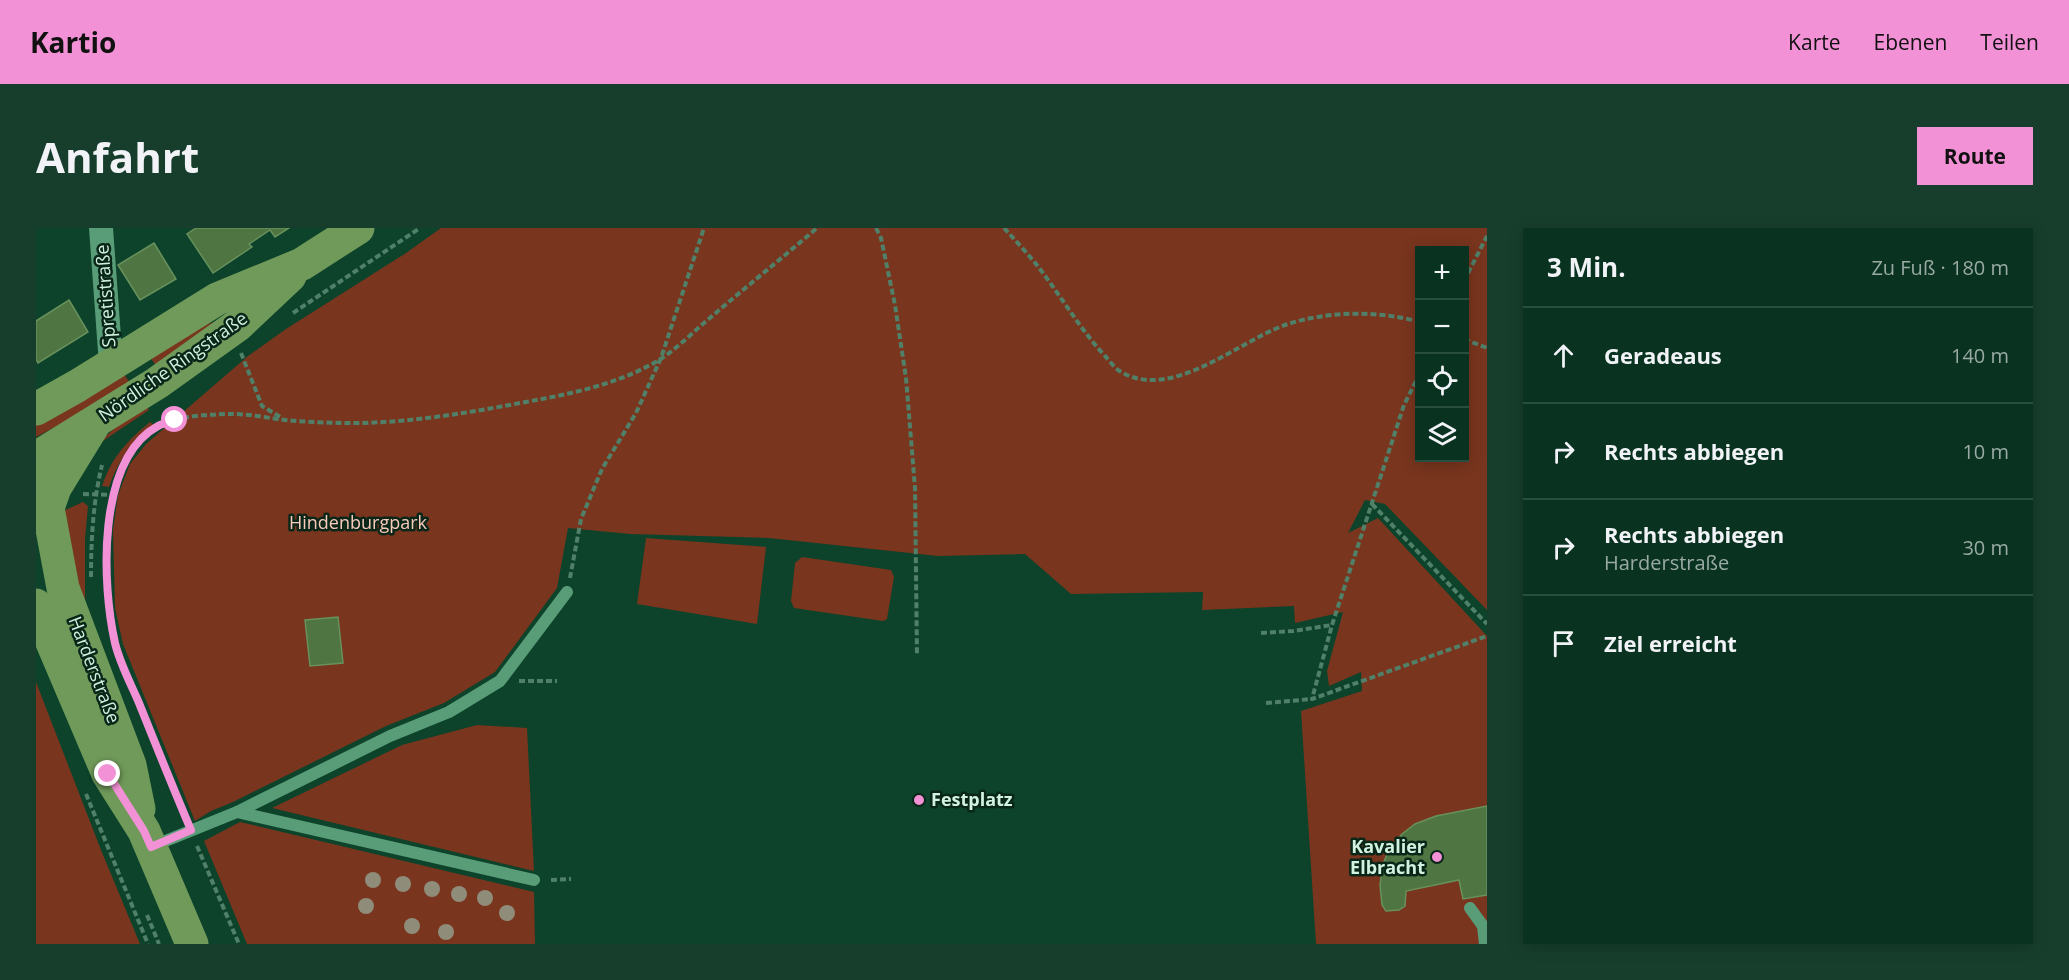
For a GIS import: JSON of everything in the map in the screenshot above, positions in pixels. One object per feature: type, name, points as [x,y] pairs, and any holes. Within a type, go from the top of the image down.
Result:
[{"type":"main road","name":"Nördliche Ringstraße","points":[[36,410],[217,299],[302,264],[358,228]]},
{"type":"main road","name":"Nördliche Ringstraße","points":[[36,458],[157,383],[238,326],[302,264]]},
{"type":"main road","points":[[48,508],[55,488],[99,419]]},
{"type":"main road","name":"Harderstraße","points":[[36,478],[48,508],[63,588],[130,765],[147,839]]},
{"type":"main road","name":"Harderstraße","points":[[36,605],[108,774],[147,839],[192,944]]},
{"type":"street","name":"Spretistraße","points":[[101,228],[111,365]]},
{"type":"lane","points":[[147,839],[191,830],[237,812],[390,736],[449,712],[500,681],[567,592]]},
{"type":"lane","points":[[237,812],[534,880]]},
{"type":"lane","points":[[1470,908],[1483,926],[1485,944]]},
{"type":"path","points":[[567,592],[581,519],[602,469],[636,413],[661,358],[704,228]]},
{"type":"path","points":[[116,646],[109,608],[107,572],[107,530],[112,495],[127,458],[142,439],[157,426],[179,418],[234,414],[285,420],[350,423],[397,422],[480,410],[600,387],[631,375],[661,358],[818,228]]},
{"type":"path","points":[[876,228],[881,238],[896,305],[906,378],[915,488],[917,656]]},
{"type":"path","points":[[1004,228],[1038,266],[1095,345],[1117,369],[1140,379],[1166,380],[1194,371],[1286,325],[1330,314],[1370,314],[1415,321]]},
{"type":"path","points":[[1469,271],[1487,236]]},
{"type":"path","points":[[1469,341],[1487,348]]},
{"type":"path","points":[[240,350],[262,405],[285,420]]},
{"type":"path","points":[[1312,699],[1332,625],[1404,405],[1415,382]]},
{"type":"path","points":[[152,421],[157,426]]},
{"type":"path","points":[[95,494],[112,495]]},
{"type":"path","points":[[1372,504],[1487,624]]},
{"type":"path","points":[[1261,633],[1332,625]]},
{"type":"path","points":[[1266,703],[1312,699],[1487,636]]},
{"type":"path","points":[[129,679],[239,944]]},
{"type":"path","points":[[500,681],[557,681]]},
{"type":"path","points":[[85,791],[148,944]]},
{"type":"green space","name":"Hindenburgpark","points":[[441,228],[1487,228],[1487,610],[1385,504],[1365,500],[1348,533],[1378,518],[1487,636],[1487,944],[1316,944],[1301,711],[1362,691],[1361,672],[1329,686],[1327,671],[1343,612],[1295,623],[1294,606],[1202,610],[1203,592],[1071,594],[1025,554],[938,556],[769,538],[630,534],[568,528],[557,588],[495,672],[444,703],[386,726],[211,811],[195,821],[123,644],[115,608],[113,530],[118,495],[130,464],[146,444],[248,356],[286,329],[406,253]]},
{"type":"green space","points":[[215,322],[156,366],[150,357],[207,324]]},
{"type":"green space","points":[[124,374],[130,383],[95,406],[36,437],[36,424]]},
{"type":"green space","points":[[146,405],[149,410],[94,447],[118,425]]},
{"type":"green space","points":[[150,422],[154,425],[127,453],[117,468],[109,487],[102,486],[110,467],[121,451]]},
{"type":"green space","points":[[83,502],[88,506],[85,539],[85,619],[63,511]]},
{"type":"green space","points":[[646,538],[766,547],[757,624],[637,604]]},
{"type":"green space","points":[[802,557],[891,570],[894,577],[887,619],[883,621],[794,608],[791,601],[795,563]]},
{"type":"green space","points":[[36,682],[101,850],[140,944],[36,944]]},
{"type":"green space","points":[[477,725],[527,728],[534,871],[272,808],[402,745]]},
{"type":"green space","points":[[240,822],[534,892],[535,944],[247,944],[204,841]]},
{"type":"building","points":[[196,228],[289,228],[275,237],[270,230],[249,244],[252,247],[213,273],[187,234]]},
{"type":"building","points":[[154,243],[176,279],[140,300],[118,265]]},
{"type":"building","points":[[69,300],[88,332],[38,363],[36,359],[36,321]]},
{"type":"building","points":[[338,617],[343,663],[310,666],[305,620]]},
{"type":"building","name":"Kavalier Elbracht","points":[[1487,806],[1487,895],[1463,899],[1459,880],[1406,891],[1405,906],[1399,910],[1386,911],[1382,905],[1380,885],[1383,864],[1389,850],[1402,834],[1415,824],[1436,816]]},
{"type":"place","name":"Festplatz","points":[[919,800]]},
{"type":"place","name":"Kavalier Elbracht","points":[[1437,857]]},
{"type":"route","points":[[108,774],[144,831],[151,847],[191,830],[116,646],[109,608],[107,572],[107,530],[112,495],[127,458],[142,439],[157,426],[175,420]]}]
